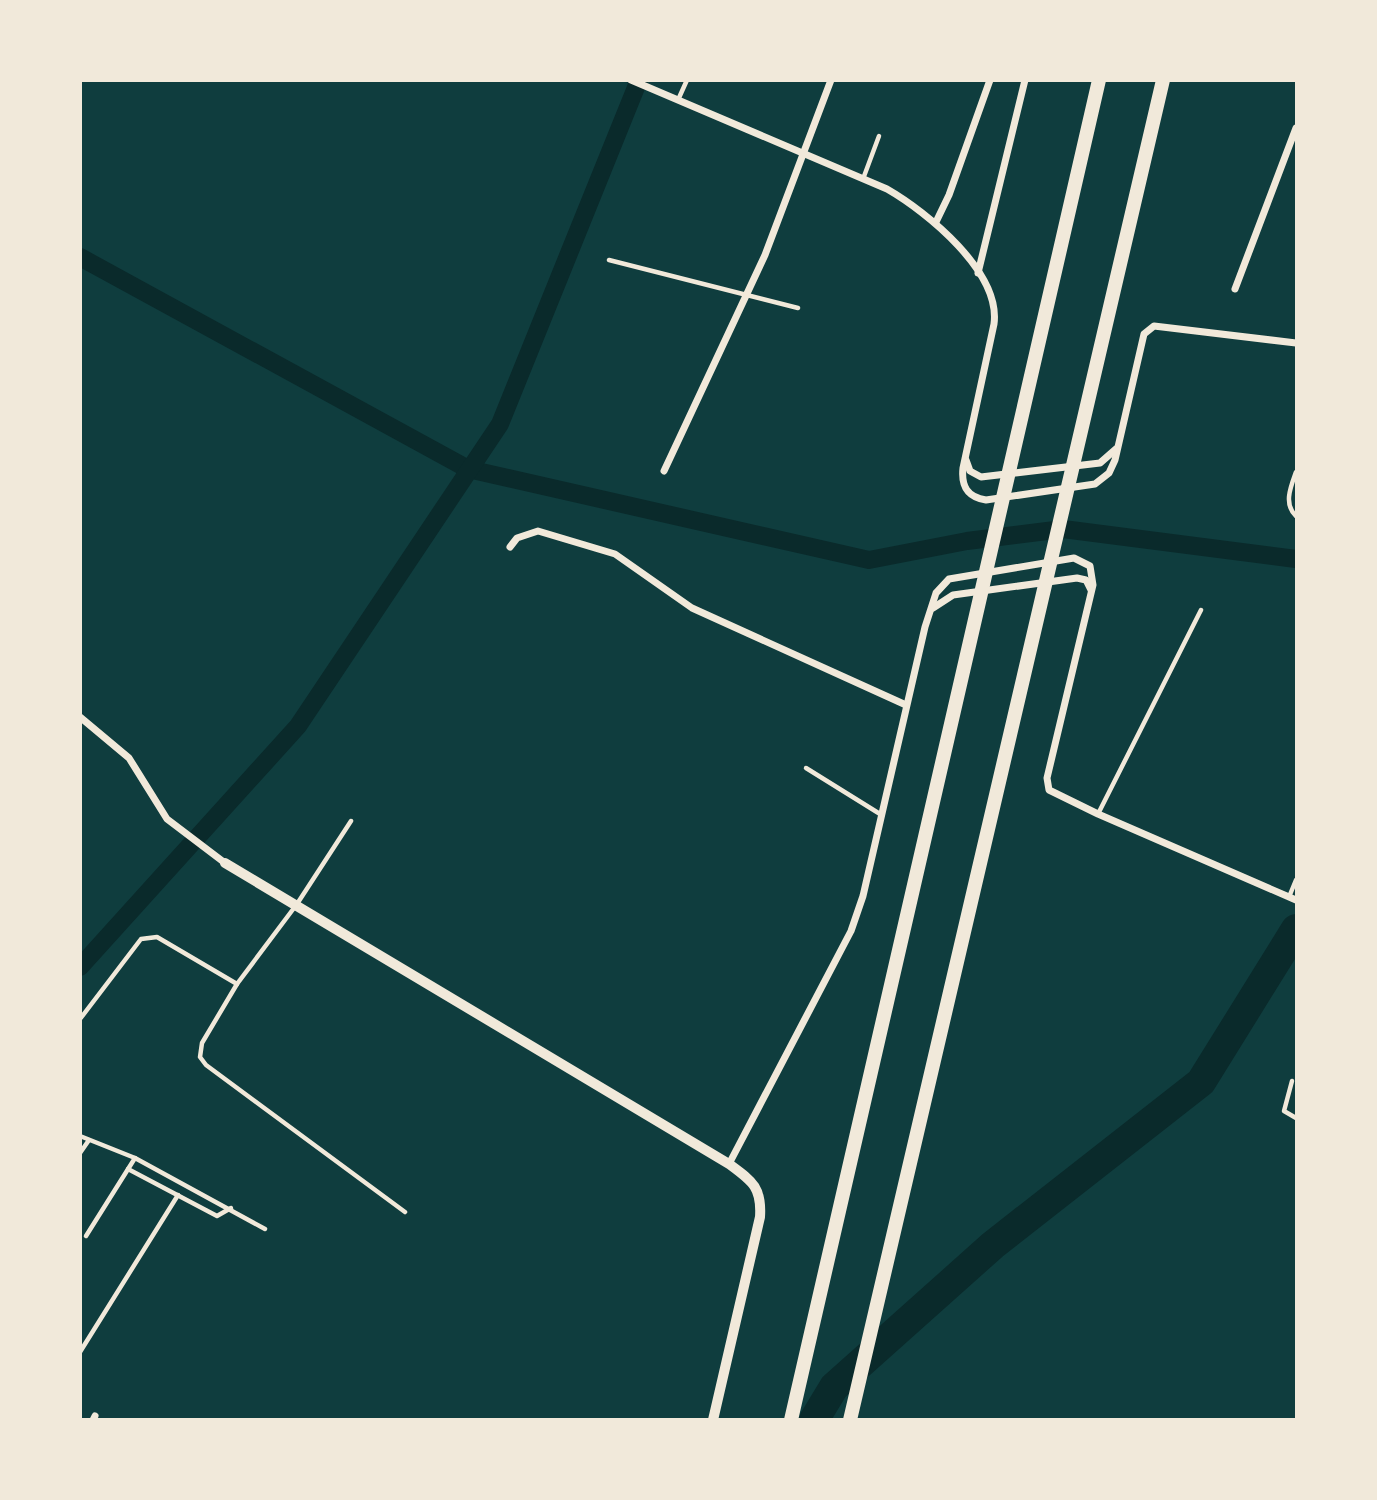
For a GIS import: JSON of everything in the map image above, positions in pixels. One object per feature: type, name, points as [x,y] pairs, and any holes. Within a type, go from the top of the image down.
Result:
[{"type":"highway","points":[[791,1419],[1099,80]]},
{"type":"highway","points":[[850,1419],[1163,80]]},
{"type":"street","points":[[631,80],[804,152],[914,204],[936,222],[978,273],[992,298],[995,316],[962,476],[965,489],[973,498],[986,500],[1096,484],[1112,467],[1144,334],[1154,326],[1297,343]]},
{"type":"street","points":[[664,471],[747,294],[831,80]]},
{"type":"street","points":[[936,222],[949,195],[990,80]]},
{"type":"street","points":[[978,273],[1025,80]]},
{"type":"street","points":[[1235,289],[1297,128]]},
{"type":"street","points":[[965,454],[970,471],[981,477],[1100,463],[1119,446]]},
{"type":"street","points":[[510,547],[517,538],[538,531],[615,554],[692,608],[906,705]]},
{"type":"street","points":[[729,1164],[851,931],[863,896],[928,617],[936,593],[949,579],[1073,558],[1086,562],[1093,571],[1091,593],[1046,778],[1049,790],[1293,899]]},
{"type":"street","points":[[928,617],[937,603],[953,595],[1077,578],[1088,582],[1091,593]]},
{"type":"street","points":[[80,717],[129,758],[167,818],[225,863],[729,1164],[751,1180],[761,1197],[760,1217],[713,1419]]},
{"type":"lane","points":[[678,100],[687,80]]},
{"type":"lane","points":[[863,178],[879,136]]},
{"type":"lane","points":[[609,260],[798,308]]},
{"type":"lane","points":[[1297,472],[1290,488],[1289,502],[1297,516]]},
{"type":"lane","points":[[1098,814],[1201,610]]},
{"type":"lane","points":[[806,768],[880,814]]},
{"type":"lane","points":[[352,821],[297,904],[237,984],[201,1043],[200,1057],[206,1065],[405,1212]]},
{"type":"lane","points":[[1293,899],[1297,880]]},
{"type":"lane","points":[[80,1019],[141,939],[157,937],[237,984]]},
{"type":"lane","points":[[1292,1081],[1284,1111],[1297,1118]]},
{"type":"lane","points":[[80,1136],[135,1158],[265,1229]]},
{"type":"lane","points":[[80,1153],[89,1140]]},
{"type":"lane","points":[[86,1236],[135,1158]]},
{"type":"lane","points":[[128,1170],[217,1216],[231,1209]]},
{"type":"lane","points":[[80,1352],[178,1195]]},
{"type":"waterway","points":[[80,967],[298,726],[500,424],[639,80]]},
{"type":"waterway","points":[[80,257],[468,469],[869,560],[967,541],[1063,529],[1296,559]]},
{"type":"waterway","points":[[814,1420],[834,1387],[993,1245],[1201,1082],[1296,929]]}]
